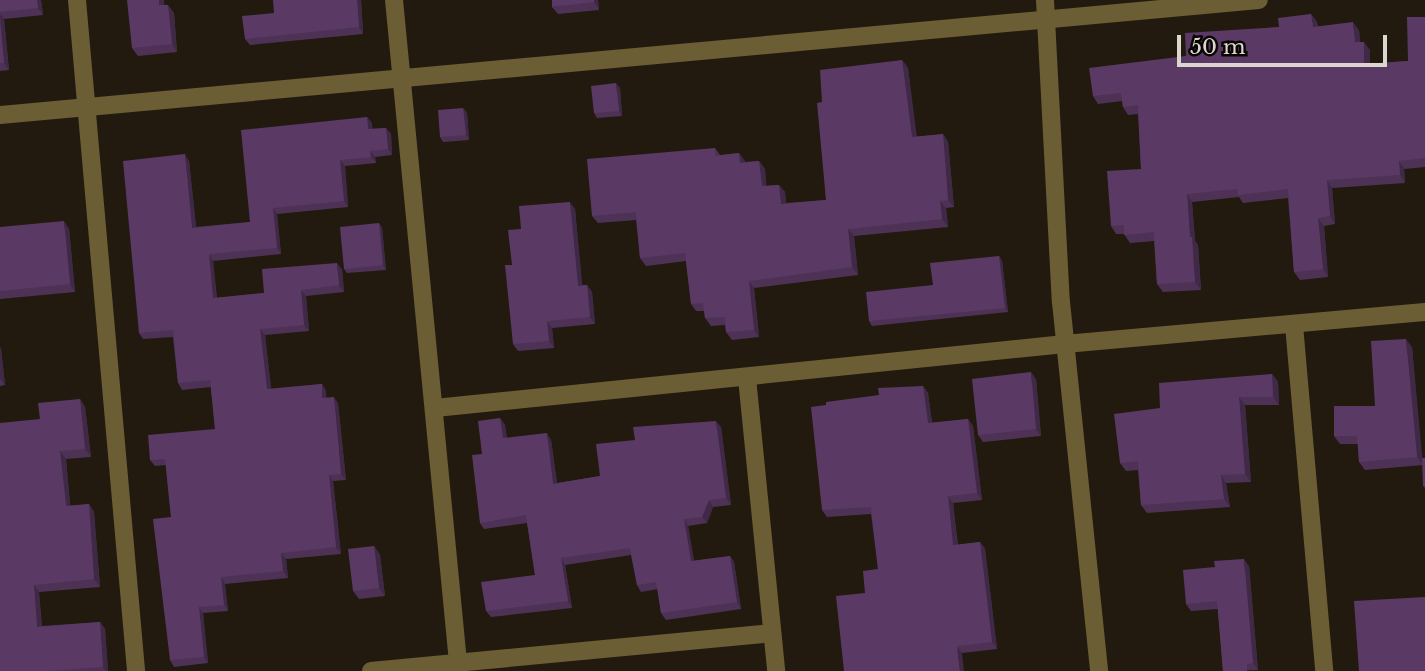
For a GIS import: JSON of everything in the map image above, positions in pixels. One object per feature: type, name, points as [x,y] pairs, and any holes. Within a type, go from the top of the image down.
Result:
[{"type":"street","points":[[77,0],[136,671]]},
{"type":"street","points":[[394,0],[458,662]]},
{"type":"street","points":[[1045,0],[1065,344],[1099,671]]},
{"type":"street","points":[[0,115],[1259,0]]},
{"type":"street","points":[[435,408],[1065,344],[1425,312]]},
{"type":"street","points":[[1294,325],[1324,671]]},
{"type":"street","points":[[747,378],[776,671]]},
{"type":"street","points":[[370,671],[772,633]]},
{"type":"building","points":[[0,0],[37,0],[38,8],[0,12]]},
{"type":"building","points":[[127,0],[159,0],[159,5],[168,5],[172,44],[132,48]]},
{"type":"building","points":[[273,0],[357,0],[359,27],[245,39],[242,16],[274,13]]},
{"type":"building","points":[[552,0],[594,0],[594,2],[552,7]]},
{"type":"building","points":[[1311,14],[1313,27],[1353,22],[1355,42],[1364,42],[1364,64],[1408,61],[1407,17],[1425,17],[1425,158],[1399,161],[1400,175],[1327,180],[1330,216],[1318,218],[1323,269],[1294,272],[1288,189],[1238,195],[1237,189],[1187,194],[1195,282],[1157,284],[1154,232],[1124,235],[1124,225],[1111,226],[1107,171],[1141,169],[1138,105],[1123,107],[1121,93],[1093,96],[1089,68],[1186,56],[1185,33],[1279,27],[1278,18]]},
{"type":"building","points":[[0,22],[4,63],[0,63]]},
{"type":"building","points":[[902,60],[912,137],[943,134],[948,200],[940,201],[942,219],[848,229],[852,267],[749,281],[754,330],[726,332],[725,317],[705,318],[703,303],[691,304],[685,253],[640,258],[636,212],[592,216],[587,159],[715,148],[715,156],[739,153],[740,163],[759,161],[762,186],[779,185],[781,204],[826,200],[817,103],[822,102],[820,70]]},
{"type":"building","points":[[616,83],[619,111],[594,113],[591,86]]},
{"type":"building","points":[[463,108],[466,135],[440,137],[438,110]]},
{"type":"building","points":[[367,117],[368,129],[386,128],[388,149],[370,151],[371,157],[340,160],[344,201],[273,208],[277,248],[209,254],[213,298],[264,293],[262,269],[337,263],[339,285],[301,290],[304,325],[260,329],[267,389],[322,384],[322,398],[334,397],[341,474],[329,475],[336,547],[281,553],[283,571],[221,577],[224,605],[199,607],[204,657],[170,660],[153,519],[171,517],[165,459],[150,460],[148,435],[215,429],[210,380],[178,383],[173,330],[139,333],[123,161],[185,154],[192,228],[250,222],[241,130]]},
{"type":"building","points":[[570,202],[578,286],[587,285],[590,317],[547,321],[549,341],[513,344],[505,265],[512,265],[508,230],[521,229],[519,206]]},
{"type":"building","points":[[64,221],[70,284],[0,291],[0,227]]},
{"type":"building","points":[[379,223],[383,265],[344,269],[340,227]]},
{"type":"building","points":[[999,256],[1005,308],[869,321],[866,292],[933,285],[930,263]]},
{"type":"building","points":[[1406,339],[1417,457],[1359,462],[1357,436],[1334,436],[1334,406],[1375,406],[1371,341]]},
{"type":"building","points":[[1031,372],[1036,429],[978,435],[972,379]]},
{"type":"building","points":[[1272,374],[1273,397],[1239,397],[1245,474],[1221,475],[1224,499],[1141,505],[1138,461],[1120,463],[1114,414],[1160,408],[1159,383]]},
{"type":"building","points":[[923,386],[928,423],[968,419],[977,493],[948,496],[953,545],[980,542],[992,642],[957,646],[960,671],[844,671],[836,596],[865,593],[863,571],[878,569],[871,507],[822,510],[811,407],[826,405],[826,402],[879,395],[878,388]]},
{"type":"building","points":[[80,399],[85,449],[60,451],[66,506],[89,504],[94,579],[34,585],[37,627],[100,622],[103,667],[0,671],[0,423],[40,419],[38,403]]},
{"type":"building","points":[[500,418],[503,438],[547,433],[553,484],[600,476],[596,444],[635,440],[633,427],[716,421],[726,498],[709,500],[702,517],[684,519],[691,561],[730,556],[737,602],[661,613],[656,582],[637,585],[630,548],[561,558],[568,601],[486,611],[481,582],[535,575],[526,515],[480,523],[472,455],[482,454],[478,421]]},
{"type":"building","points":[[1422,458],[1425,458],[1425,486],[1423,486]]},
{"type":"building","points":[[374,546],[379,588],[353,591],[348,549]]},
{"type":"building","points":[[1244,559],[1253,663],[1247,664],[1247,671],[1223,671],[1217,601],[1186,604],[1183,570],[1215,567],[1214,561]]},
{"type":"building","points":[[1425,597],[1425,671],[1359,671],[1354,601]]}]
